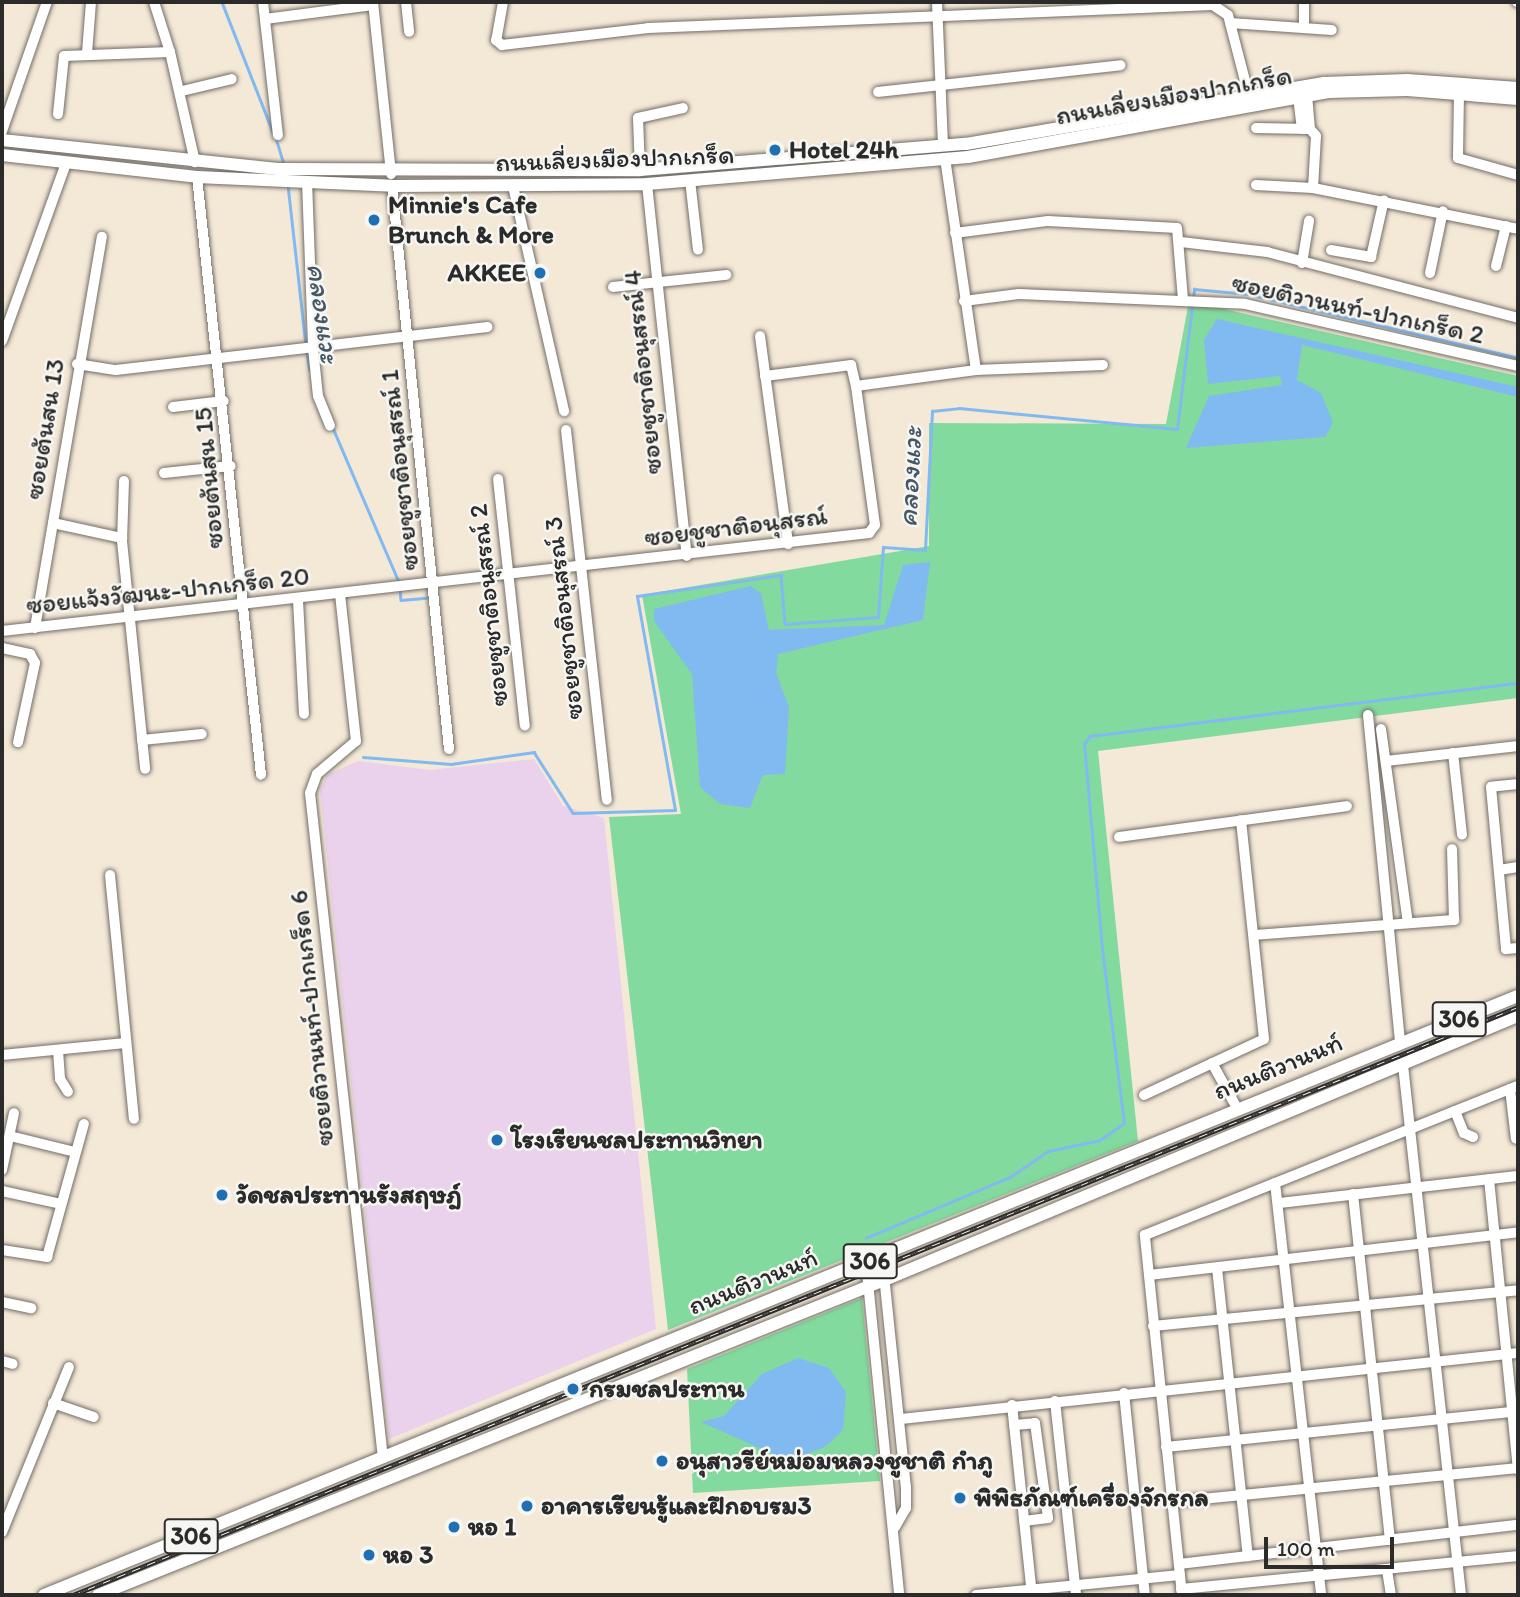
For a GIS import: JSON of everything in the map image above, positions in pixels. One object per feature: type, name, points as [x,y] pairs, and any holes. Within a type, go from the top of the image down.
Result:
[{"type":"main road","name":"ถนนเลี่ยงเมืองปากเกร็ด","points":[[391,180],[640,170],[944,152],[1324,83],[1407,80],[1518,88]]},
{"type":"main road","name":"ถนนเลี่ยงเมืองปากเกร็ด","points":[[2,140],[305,177],[513,186],[647,184],[944,152],[1303,96],[1459,93],[1518,99]]},
{"type":"main road","name":"ถนนเลี่ยงเมืองปากเกร็ด","points":[[2,155],[197,177],[278,175]]},
{"type":"main road","name":"ถนนติวานนท์","points":[[44,1595],[1518,996]]},
{"type":"main road","name":"ถนนติวานนท์","points":[[104,1594],[887,1279],[1518,1016]]},
{"type":"main road","points":[[1400,1043],[1403,1065]]},
{"type":"main road","points":[[338,1476],[346,1496]]},
{"type":"main road","points":[[222,1523],[227,1544]]},
{"type":"street","points":[[2,131],[47,2]]},
{"type":"street","points":[[88,53],[91,2]]},
{"type":"street","points":[[154,2],[182,92],[195,162]]},
{"type":"street","points":[[263,2],[278,135]]},
{"type":"street","points":[[406,2],[409,32]]},
{"type":"street","points":[[503,2],[496,40],[502,45],[648,28],[1213,3],[1230,23],[1250,96]]},
{"type":"street","points":[[937,2],[944,152],[976,370]]},
{"type":"street","points":[[1304,2],[1304,28]]},
{"type":"street","points":[[265,19],[373,4]]},
{"type":"street","name":"ซอยชูชาติอนุสรณ์ 1","points":[[373,4],[435,584],[449,749]]},
{"type":"street","points":[[1230,23],[1332,30]]},
{"type":"street","points":[[58,114],[61,61],[88,53],[170,52]]},
{"type":"street","points":[[878,92],[1121,65]]},
{"type":"street","points":[[182,92],[232,79]]},
{"type":"street","points":[[1459,93],[1458,158],[1518,175]]},
{"type":"street","points":[[1303,96],[1306,129]]},
{"type":"street","points":[[640,170],[638,118],[683,108]]},
{"type":"street","points":[[1256,128],[1306,129],[1316,136],[1313,188]]},
{"type":"street","points":[[2,341],[66,163]]},
{"type":"street","name":"ซอยต้นสน 15","points":[[197,177],[220,358],[261,775]]},
{"type":"street","points":[[305,177],[312,348],[318,392],[330,426]]},
{"type":"street","points":[[690,180],[698,250]]},
{"type":"street","name":"ซอยชูชาติอนุสรณ์ 4","points":[[647,184],[687,556]]},
{"type":"street","points":[[1256,185],[1313,188],[1443,211],[1518,229]]},
{"type":"street","points":[[513,186],[564,411]]},
{"type":"street","points":[[1331,250],[1371,257],[1384,200]]},
{"type":"street","points":[[1430,273],[1443,211]]},
{"type":"street","points":[[955,233],[1048,221],[1174,228],[1181,242],[1190,299]]},
{"type":"street","points":[[1302,263],[1310,221]]},
{"type":"street","points":[[1496,266],[1506,226]]},
{"type":"street","name":"ซอยต้นสน 13","points":[[35,628],[77,364],[102,237]]},
{"type":"street","points":[[1181,242],[1302,263],[1518,318]]},
{"type":"street","points":[[613,287],[726,275]]},
{"type":"street","name":"ซอยติวานนท์-ปากเกร็ด 2","points":[[964,301],[1019,295],[1190,299],[1245,304],[1518,366]]},
{"type":"street","points":[[77,364],[116,370],[488,327]]},
{"type":"street","points":[[760,336],[788,544]]},
{"type":"street","points":[[765,376],[851,365],[856,386],[976,370],[1103,365]]},
{"type":"street","name":"ซอยชูชาติอนุสรณ์","points":[[340,594],[788,544],[873,530],[856,386]]},
{"type":"street","points":[[173,407],[224,401]]},
{"type":"street","name":"ซอยชูชาติอนุสรณ์ 3","points":[[565,430],[607,800]]},
{"type":"street","points":[[164,472],[231,466]]},
{"type":"street","name":"ซอยชูชาติอนุสรณ์ 2","points":[[498,479],[525,726]]},
{"type":"street","points":[[124,481],[122,538],[145,769]]},
{"type":"street","points":[[53,523],[122,538]]},
{"type":"street","name":"ซอยแจ้งวัฒนะ-ปากเกร็ด 20","points":[[2,631],[340,594]]},
{"type":"street","name":"ซอยติวานนท์-ปากเกร็ด 6","points":[[340,594],[356,741],[317,775],[310,793],[383,1458]]},
{"type":"street","points":[[298,600],[304,714]]},
{"type":"street","points":[[2,648],[30,654],[35,663],[18,743]]},
{"type":"street","points":[[1368,715],[1400,1043]]},
{"type":"street","points":[[1381,729],[1408,923]]},
{"type":"street","points":[[142,740],[202,734]]},
{"type":"street","points":[[1386,761],[1518,746]]},
{"type":"street","points":[[1453,753],[1462,835]]},
{"type":"street","points":[[1518,784],[1492,787],[1506,949],[1518,948]]},
{"type":"street","points":[[1119,837],[1347,806]]},
{"type":"street","points":[[1144,1095],[1264,1039],[1241,820]]},
{"type":"street","points":[[1254,935],[1457,918],[1452,849]]},
{"type":"street","points":[[1499,870],[1518,867]]},
{"type":"street","points":[[110,875],[125,1043],[135,1119]]},
{"type":"street","points":[[2,1055],[125,1043]]},
{"type":"street","points":[[58,1050],[60,1079],[68,1093]]},
{"type":"street","points":[[1212,1063],[1237,1108]]},
{"type":"street","points":[[1403,1065],[1415,1128],[1461,1595]]},
{"type":"street","points":[[1516,1139],[1514,1087],[1144,1235],[1181,1592],[1518,1556]]},
{"type":"street","points":[[1455,1111],[1464,1133],[1473,1138]]},
{"type":"street","points":[[2,1170],[14,1114]]},
{"type":"street","points":[[2,1250],[45,1259],[84,1124]]},
{"type":"street","points":[[10,1136],[75,1152]]},
{"type":"street","points":[[1280,1203],[1518,1176]]},
{"type":"street","points":[[1171,1502],[1518,1469],[1512,1353],[1499,1292],[1489,1179]]},
{"type":"street","points":[[1275,1183],[1280,1203],[1321,1595]]},
{"type":"street","points":[[2,1191],[61,1204]]},
{"type":"street","points":[[1353,1194],[1390,1540]]},
{"type":"street","points":[[1149,1275],[1518,1232]]},
{"type":"street","points":[[882,1256],[887,1279],[901,1419],[906,1508],[895,1527]]},
{"type":"street","points":[[866,1262],[895,1527],[899,1595]]},
{"type":"street","points":[[1217,1268],[1248,1556]]},
{"type":"street","points":[[1153,1326],[1518,1290]]},
{"type":"street","points":[[2,1301],[31,1308]]},
{"type":"street","points":[[901,1419],[1512,1353]]},
{"type":"street","points":[[2,1532],[69,1367]]},
{"type":"street","points":[[878,1381],[897,1378]]},
{"type":"street","points":[[1124,1393],[1145,1595]]},
{"type":"street","points":[[1055,1401],[1076,1591]]},
{"type":"street","points":[[53,1403],[94,1417]]},
{"type":"street","points":[[1012,1405],[1032,1592]]},
{"type":"street","points":[[1166,1447],[1516,1411]]},
{"type":"street","points":[[1014,1425],[1035,1423],[1048,1518],[1024,1521]]},
{"type":"street","points":[[976,1595],[1076,1591],[1144,1581],[1179,1570],[1248,1556],[1518,1525]]},
{"type":"street","points":[[1387,1570],[1391,1595]]},
{"type":"street","points":[[1250,1583],[1251,1595]]},
{"type":"shaded area","name":"โรงเรียนชลประทานวิทยา","points":[[534,759],[563,806],[604,818],[656,1329],[389,1439],[320,791],[327,775],[358,761],[430,770]]},
{"type":"green space","points":[[1189,301],[1518,376],[1518,698],[1098,751],[1138,1141],[668,1330],[609,817],[681,814],[642,595],[929,546],[929,423],[1166,424]]},
{"type":"green space","points":[[862,1298],[880,1481],[693,1493],[687,1369]]},
{"type":"water","points":[[1217,319],[1518,387],[1518,397],[1302,345],[1297,380],[1321,393],[1333,423],[1325,437],[1186,448],[1209,396],[1282,385],[1280,376],[1208,384],[1204,340]]},
{"type":"water","points":[[930,562],[923,620],[778,654],[776,673],[789,707],[785,774],[763,775],[750,808],[720,804],[700,787],[692,674],[654,621],[654,609],[751,586],[761,594],[769,630],[884,625],[903,565]]},
{"type":"water","points":[[798,1358],[829,1368],[846,1392],[843,1430],[825,1447],[802,1456],[776,1455],[701,1422],[724,1416],[762,1374]]},
{"type":"waterway","name":"คลองแวะ","points":[[222,2],[273,132]]},
{"type":"waterway","name":"คลองแวะ","points":[[276,138],[284,165]]},
{"type":"waterway","name":"คลองแวะ","points":[[288,185],[306,346]]},
{"type":"waterway","name":"คลองแวะ","points":[[1193,299],[1194,289],[1248,294],[1518,358]]},
{"type":"waterway","name":"คลองแวะ","points":[[363,757],[451,764],[534,752],[573,813],[675,810],[637,596],[781,575],[785,624],[878,617],[883,547],[925,550],[932,411],[959,408],[1177,429],[1192,306]]},
{"type":"waterway","name":"คลองแวะ","points":[[307,352],[310,370]]},
{"type":"waterway","name":"คลองแวะ","points":[[333,428],[399,582]]},
{"type":"waterway","name":"คลองแวะ","points":[[400,589],[401,600],[426,598]]},
{"type":"waterway","points":[[866,1238],[1010,1177],[1048,1151],[1100,1140],[1124,1123],[1102,949],[1084,744],[1090,736],[1518,683]]},
{"type":"railway","points":[[73,1595],[1518,1007]]},
{"type":"place","name":"Hotel 24h","points":[[775,150]]},
{"type":"place","name":"Minnie's Cafe Brunch & More","points":[[374,220]]},
{"type":"place","name":"AKKEE","points":[[540,273]]},
{"type":"place","name":"โรงเรียนชลประทานวิทยา","points":[[497,1140]]},
{"type":"place","name":"วัดชลประทานรังสฤษฎ์","points":[[222,1195]]},
{"type":"place","name":"กรมชลประทาน","points":[[573,1389]]},
{"type":"place","name":"อนุสาวรีย์หม่อมหลวงชูชาติ กำภู","points":[[662,1461]]},
{"type":"place","name":"พิพิธภัณฑ์เครื่องจักรกล","points":[[960,1498]]},
{"type":"place","name":"อาคารเรียนรู้และฝึกอบรม3","points":[[527,1506]]},
{"type":"place","name":"หอ 1","points":[[454,1527]]},
{"type":"place","name":"หอ 3","points":[[369,1555]]}]
